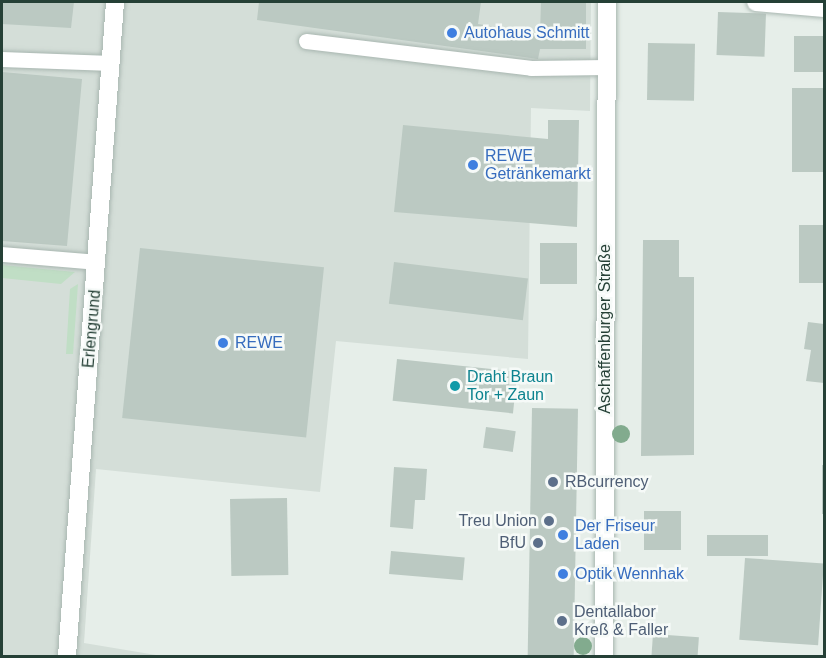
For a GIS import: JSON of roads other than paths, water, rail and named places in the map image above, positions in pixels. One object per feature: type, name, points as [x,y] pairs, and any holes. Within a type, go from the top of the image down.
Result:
[{"type":"street","name":"Erlengrund","points":[[67,657],[115,2]]},
{"type":"street","name":"Aschaffenburger Straße","points":[[604,657],[607,2]]},
{"type":"street","points":[[756,2],[825,8]]},
{"type":"lane","points":[[306,41],[531,68],[607,67]]},
{"type":"lane","points":[[2,58],[111,63]]},
{"type":"lane","points":[[2,254],[97,262]]},
{"type":"place","name":"Autohaus Schmitt","points":[[452,33]]},
{"type":"place","name":"REWE Getränkemarkt","points":[[473,165]]},
{"type":"place","name":"REWE","points":[[223,343]]},
{"type":"place","name":"Draht Braun Tor + Zaun","points":[[455,386]]},
{"type":"place","name":"RBcurrency","points":[[553,482]]},
{"type":"place","name":"Treu Union","points":[[549,521]]},
{"type":"place","name":"Der Friseur Laden","points":[[563,535]]},
{"type":"place","name":"BfU","points":[[538,543]]},
{"type":"place","name":"Optik Wennhak","points":[[563,574]]},
{"type":"place","name":"Dentallabor Kreß & Faller","points":[[562,621]]}]
